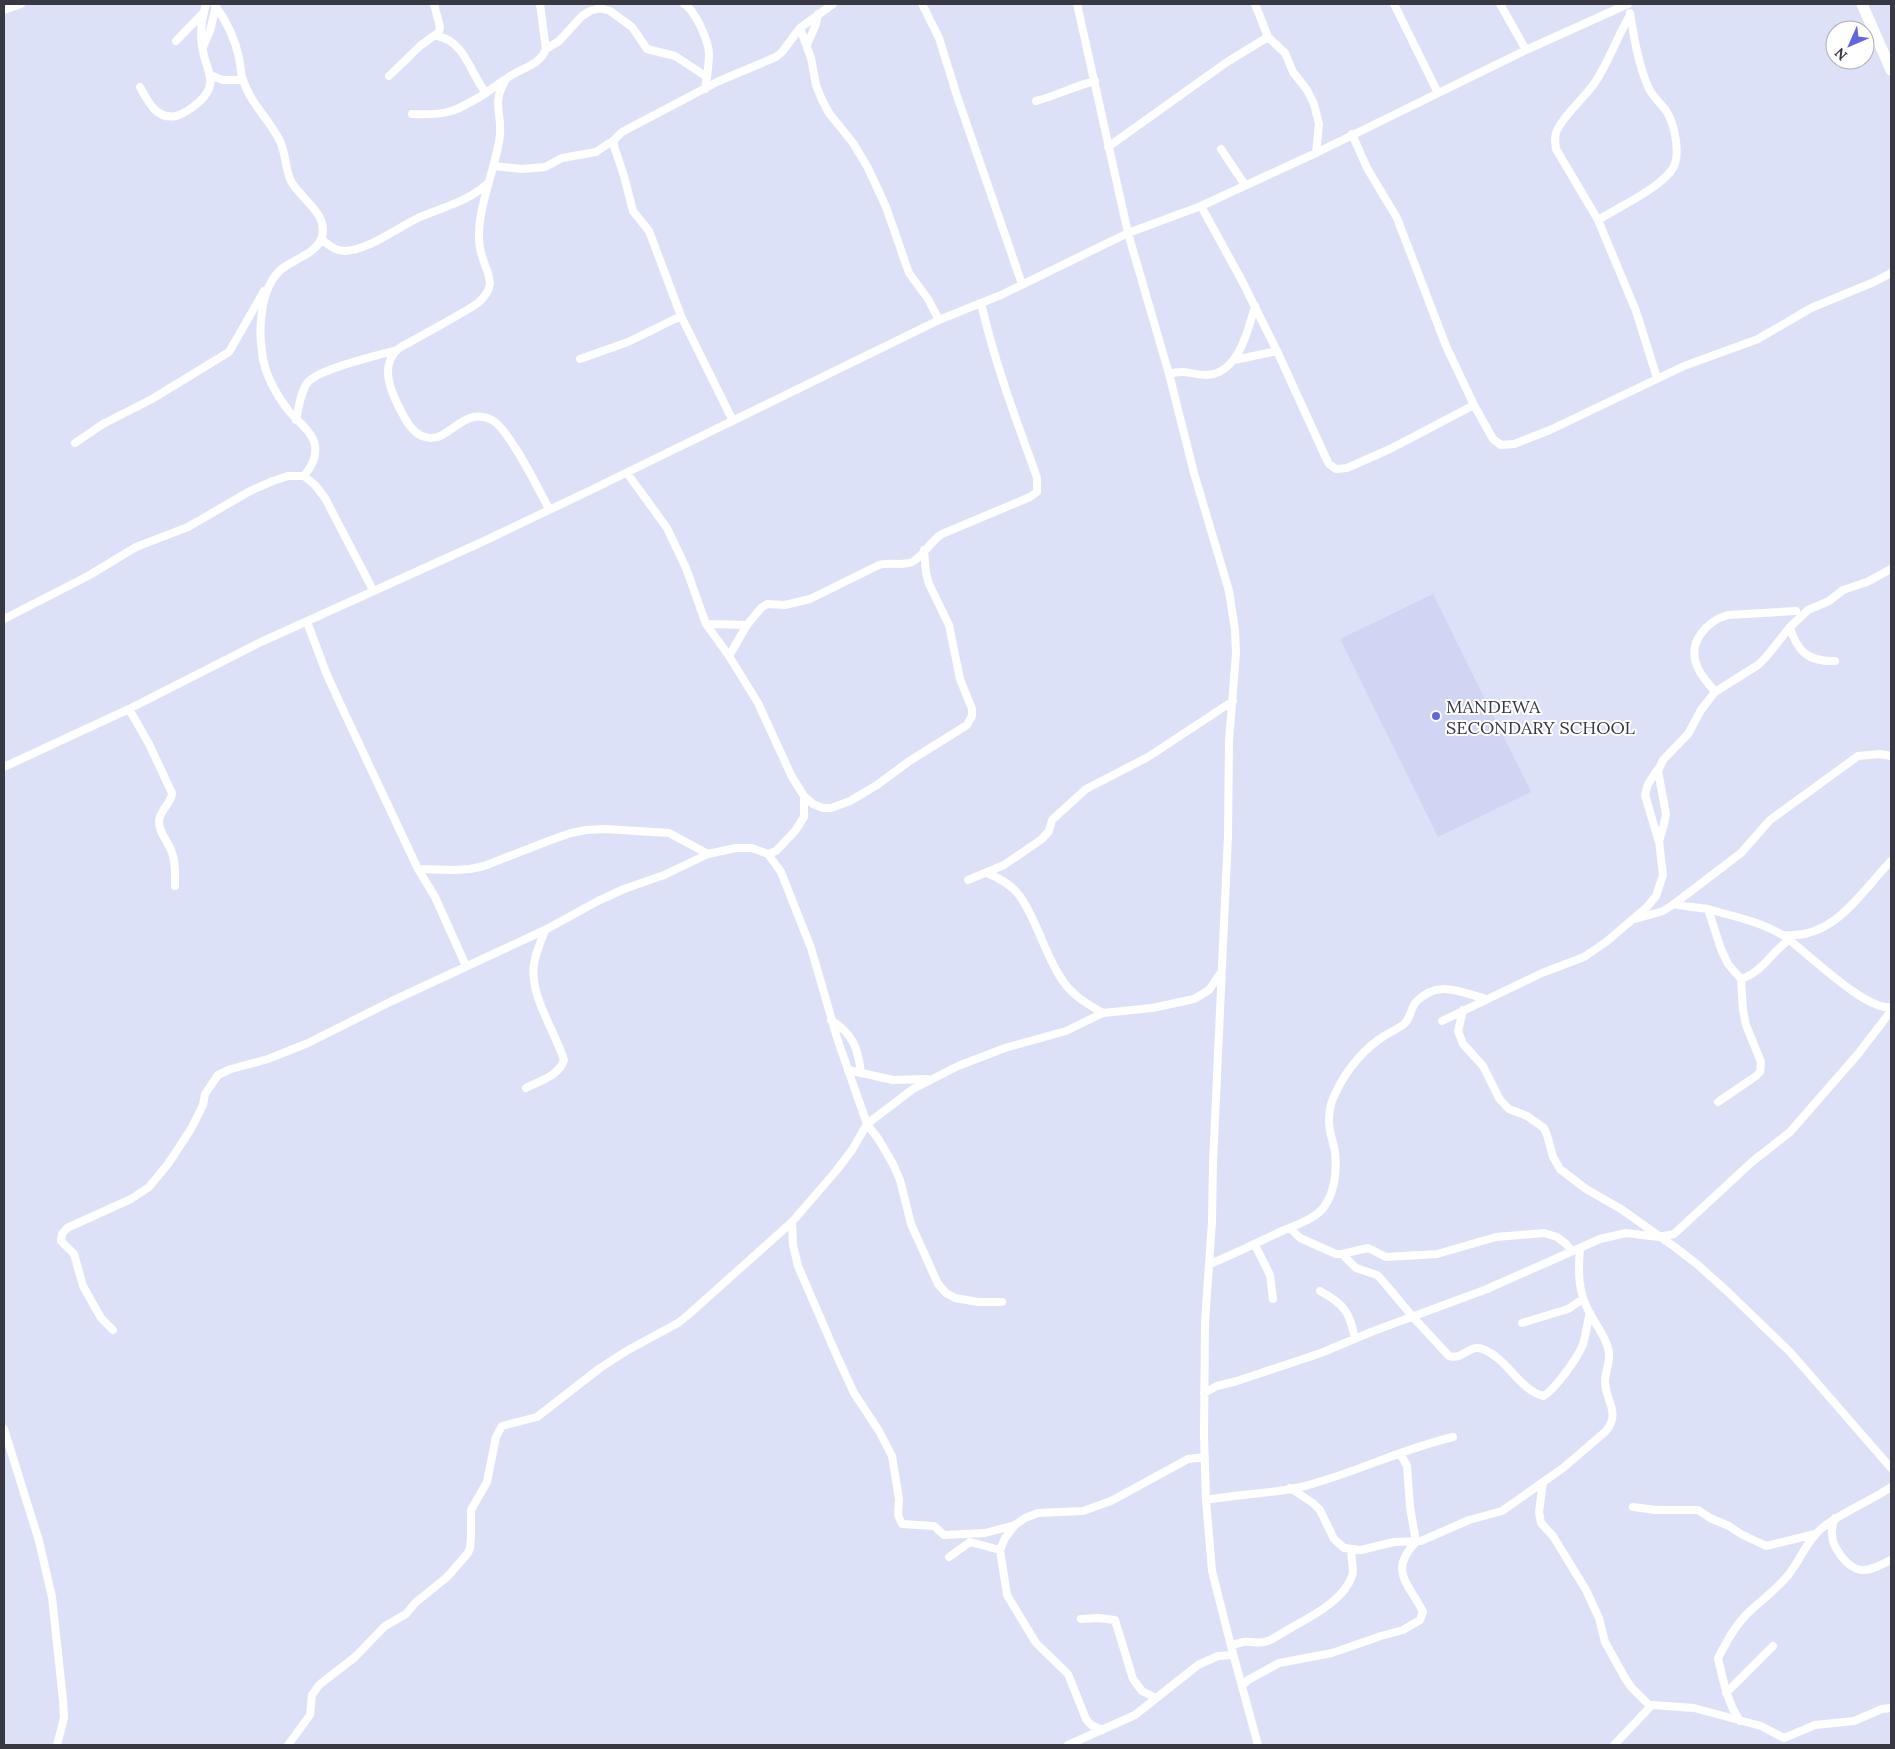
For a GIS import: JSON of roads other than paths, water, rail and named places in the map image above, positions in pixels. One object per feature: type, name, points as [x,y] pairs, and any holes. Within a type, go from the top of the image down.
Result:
[{"type":"main road","points":[[1862,4],[1891,70]]},
{"type":"street","points":[[4,10],[21,4]]},
{"type":"street","points":[[140,87],[157,112],[169,117],[177,116],[195,106],[204,98],[209,91],[211,81],[202,49],[206,4]]},
{"type":"street","points":[[434,4],[440,27],[437,36]]},
{"type":"street","points":[[540,4],[546,50]]},
{"type":"street","points":[[684,4],[692,10],[708,45],[709,57],[705,89]]},
{"type":"street","points":[[494,166],[522,169],[544,167],[562,158],[596,152],[622,132],[732,75],[776,57],[800,28],[833,4]]},
{"type":"street","points":[[922,4],[939,38],[1022,284]]},
{"type":"street","points":[[1078,4],[1128,233],[1170,374],[1194,473],[1229,591],[1233,612],[1236,653],[1229,741],[1228,836],[1206,1322],[1205,1456],[1211,1565],[1230,1646],[1258,1745]]},
{"type":"street","points":[[1255,4],[1268,37],[1285,53],[1293,72],[1307,90],[1314,104],[1319,124],[1316,153]]},
{"type":"street","points":[[1394,4],[1438,93]]},
{"type":"street","points":[[1500,4],[1526,50]]},
{"type":"street","points":[[4,767],[130,709],[260,642],[482,542],[628,473],[939,320],[981,303],[1128,233],[1201,206],[1316,153],[1526,50],[1628,4],[1646,84],[1668,114],[1677,144],[1678,158],[1671,171],[1662,180],[1598,220]]},
{"type":"street","points":[[202,49],[210,31],[215,5]]},
{"type":"street","points":[[75,443],[103,424],[152,399],[229,352],[278,271],[308,253],[317,246],[321,239],[323,231],[320,219],[313,206],[291,182],[281,144],[270,122],[252,97],[243,80],[234,38],[215,5]]},
{"type":"street","points":[[412,114],[433,116],[449,113],[486,93],[506,79],[533,65],[582,16],[590,10],[600,8],[610,11],[632,27],[647,49],[675,56],[707,77]]},
{"type":"street","points":[[176,42],[204,12]]},
{"type":"street","points":[[807,45],[818,14]]},
{"type":"street","points":[[1630,16],[1604,68],[1584,97],[1565,117],[1556,132],[1554,140],[1556,149],[1598,220],[1636,311],[1657,378]]},
{"type":"street","points":[[800,28],[813,64],[816,85],[828,113],[853,143],[868,168],[886,207],[909,272],[928,299],[939,320]]},
{"type":"street","points":[[389,76],[427,40],[437,36],[450,40],[462,50],[470,68],[486,93]]},
{"type":"street","points":[[1108,147],[1227,62],[1268,37]]},
{"type":"street","points":[[210,74],[223,80],[243,80]]},
{"type":"street","points":[[296,420],[303,391],[310,380],[316,376],[397,350],[459,315],[486,296],[490,287],[489,276],[480,248],[479,236],[488,183],[494,166],[500,133],[497,103],[506,79]]},
{"type":"street","points":[[1036,101],[1056,96],[1079,84],[1095,81]]},
{"type":"street","points":[[1352,134],[1367,168],[1397,218],[1436,322],[1474,405],[1493,439],[1501,445],[1514,444],[1574,419],[1684,366],[1758,338],[1811,308],[1891,273]]},
{"type":"street","points":[[614,140],[632,211],[649,231],[681,316],[733,421]]},
{"type":"street","points":[[1221,149],[1245,185]]},
{"type":"street","points":[[321,239],[333,248],[344,251],[356,249],[418,218],[460,202],[488,183]]},
{"type":"street","points":[[1201,206],[1255,306],[1329,464],[1336,469],[1347,468],[1390,450],[1474,405]]},
{"type":"street","points":[[267,287],[261,330],[263,362],[277,393],[296,420],[309,432],[315,445],[314,459],[304,476]]},
{"type":"street","points":[[729,656],[747,625],[767,604],[785,605],[810,599],[880,565],[889,562],[906,564],[912,562],[934,538],[1030,497],[1036,492],[1037,478],[1008,400],[981,303]]},
{"type":"street","points":[[1170,374],[1180,371],[1207,375],[1223,370],[1234,360],[1241,347],[1255,306]]},
{"type":"street","points":[[580,359],[628,342],[681,316]]},
{"type":"street","points":[[397,350],[389,365],[388,375],[399,408],[407,424],[421,436],[432,438],[443,434],[465,419],[480,417],[492,420],[500,426],[509,440],[549,509]]},
{"type":"street","points":[[1234,360],[1277,351]]},
{"type":"street","points":[[628,473],[667,528],[686,568],[706,624],[729,656],[758,704],[792,777],[804,796],[813,804],[823,808],[837,806],[877,785],[908,762],[958,731],[970,720],[972,709],[960,679],[949,625],[929,584],[924,550]]},
{"type":"street","points":[[4,619],[88,576],[136,547],[174,534],[203,520],[250,491],[288,476],[304,476],[315,485],[325,498],[373,590]]},
{"type":"street","points":[[1442,1021],[1542,973],[1584,957],[1606,942],[1647,907],[1660,888],[1663,875],[1659,841],[1645,795],[1648,784],[1663,760],[1688,734],[1701,710],[1715,692],[1766,658],[1790,627],[1808,610],[1829,601],[1843,590],[1877,578],[1891,569]]},
{"type":"street","points":[[1715,692],[1702,675],[1696,663],[1694,651],[1702,630],[1718,617],[1796,611]]},
{"type":"street","points":[[307,622],[327,675],[418,869],[435,897],[466,966]]},
{"type":"street","points":[[706,624],[747,625]]},
{"type":"street","points":[[1790,627],[1794,641],[1807,656],[1816,660],[1835,662]]},
{"type":"street","points":[[968,880],[1004,864],[1042,840],[1049,832],[1052,820],[1086,790],[1148,758],[1233,702]]},
{"type":"street","points":[[130,709],[172,792],[172,797],[162,810],[159,819],[160,828],[174,860],[176,871],[174,886]]},
{"type":"street","points":[[1633,920],[1663,911],[1674,904],[1741,853],[1770,820],[1858,756],[1880,754],[1891,756]]},
{"type":"street","points":[[1659,841],[1666,814],[1658,777],[1660,766]]},
{"type":"street","points":[[768,854],[776,851],[795,831],[804,817],[804,796]]},
{"type":"street","points":[[418,869],[455,870],[484,866],[571,833],[604,829],[669,833],[708,854]]},
{"type":"street","points":[[113,1330],[101,1318],[83,1286],[74,1254],[61,1241],[62,1234],[67,1228],[131,1199],[149,1187],[168,1164],[191,1129],[203,1105],[206,1094],[218,1075],[231,1069],[268,1059],[308,1043],[466,966],[545,930],[598,900],[664,875],[708,854],[736,848],[752,848],[768,854],[781,872],[811,948],[831,1020],[868,1124],[880,1140],[893,1164],[900,1180],[911,1224],[938,1284],[946,1293],[960,1299],[978,1302],[1002,1302]]},
{"type":"street","points":[[1741,980],[1761,969],[1786,938],[1821,930],[1846,910],[1891,861]]},
{"type":"street","points":[[987,872],[1000,878],[1019,894],[1059,976],[1070,990],[1085,1003],[1102,1012]]},
{"type":"street","points":[[1674,904],[1708,909],[1730,915],[1786,938],[1840,982],[1876,1006],[1891,1007]]},
{"type":"street","points":[[1708,909],[1721,949],[1728,964],[1741,980],[1746,1026],[1761,1062],[1761,1068],[1756,1076],[1718,1102]]},
{"type":"street","points":[[526,1088],[554,1074],[561,1068],[564,1060],[539,998],[533,976],[534,962],[545,930]]},
{"type":"street","points":[[288,1745],[310,1715],[312,1695],[319,1685],[355,1658],[384,1626],[406,1614],[415,1603],[447,1577],[468,1553],[471,1537],[471,1510],[487,1482],[496,1437],[502,1426],[537,1417],[600,1368],[628,1350],[678,1323],[792,1222],[836,1171],[868,1124],[906,1094],[932,1079],[980,1057],[1066,1031],[1102,1012],[1152,1008],[1194,999],[1209,990],[1222,970]]},
{"type":"street","points":[[1210,1264],[1317,1215],[1328,1202],[1335,1180],[1335,1154],[1328,1120],[1331,1104],[1337,1089],[1355,1063],[1373,1044],[1410,1018],[1411,1008],[1417,1001],[1432,991],[1443,987],[1486,999]]},
{"type":"street","points":[[1463,1010],[1458,1031],[1463,1044],[1483,1066],[1504,1104],[1544,1128],[1553,1157],[1560,1169],[1586,1189],[1621,1209],[1698,1265],[1791,1353],[1891,1468]]},
{"type":"street","points":[[1204,1392],[1217,1386],[1301,1360],[1412,1316],[1487,1289],[1613,1235],[1642,1234],[1659,1237],[1669,1236],[1679,1230],[1753,1161],[1790,1132],[1858,1054],[1891,1011]]},
{"type":"street","points":[[831,1020],[847,1032],[852,1040],[860,1061],[861,1073]]},
{"type":"street","points":[[848,1070],[893,1080],[932,1079]]},
{"type":"street","points":[[792,1222],[793,1245],[798,1266],[854,1392],[879,1431],[892,1456],[899,1499],[898,1515],[900,1522],[905,1525],[934,1526],[942,1534],[948,1535],[985,1532],[1015,1525]]},
{"type":"street","points":[[1290,1228],[1300,1238],[1336,1254],[1368,1248],[1386,1257],[1437,1254],[1496,1238],[1544,1233],[1556,1237],[1576,1250]]},
{"type":"street","points":[[1255,1245],[1270,1275],[1273,1299]]},
{"type":"street","points":[[1290,1488],[1313,1503],[1324,1516],[1334,1539],[1344,1548],[1361,1550],[1394,1542],[1416,1542],[1432,1537],[1469,1520],[1502,1511],[1563,1468],[1605,1432],[1612,1421],[1612,1411],[1605,1382],[1609,1354],[1606,1343],[1583,1299],[1579,1283],[1576,1250]]},
{"type":"street","points":[[1342,1254],[1356,1268],[1376,1275],[1382,1280],[1449,1356],[1456,1357],[1471,1348],[1484,1349],[1492,1354],[1529,1390],[1543,1396],[1548,1394],[1583,1344],[1590,1313]]},
{"type":"street","points":[[1320,1291],[1337,1301],[1344,1308],[1352,1324],[1355,1339]]},
{"type":"street","points":[[1522,1324],[1568,1309],[1583,1299]]},
{"type":"street","points":[[4,1429],[8,1452],[39,1541],[52,1598],[63,1700],[62,1730],[57,1745]]},
{"type":"street","points":[[1206,1500],[1290,1488],[1350,1472],[1426,1444],[1453,1437]]},
{"type":"street","points":[[1400,1453],[1407,1466],[1410,1507],[1416,1542]]},
{"type":"street","points":[[1102,1730],[1091,1725],[1086,1720],[1068,1674],[1036,1643],[1028,1626],[1009,1599],[1004,1584],[1000,1550],[1005,1538],[1015,1525],[1025,1518],[1038,1513],[1083,1511],[1097,1507],[1127,1493],[1188,1459],[1205,1456]]},
{"type":"street","points":[[1543,1482],[1539,1512],[1541,1523],[1560,1545],[1586,1590],[1599,1618],[1605,1642],[1625,1678],[1631,1687],[1650,1706]]},
{"type":"street","points":[[1740,1721],[1730,1706],[1718,1658],[1725,1645],[1749,1612],[1791,1573],[1815,1534],[1835,1518],[1864,1504],[1891,1487]]},
{"type":"street","points":[[1633,1507],[1656,1510],[1698,1510],[1766,1546],[1815,1534]]},
{"type":"street","points":[[1835,1518],[1832,1527],[1833,1540],[1838,1551],[1855,1568],[1866,1570],[1891,1560]]},
{"type":"street","points":[[949,1556],[970,1542],[1000,1550]]},
{"type":"street","points":[[1242,1686],[1248,1680],[1279,1663],[1332,1653],[1415,1624],[1422,1617],[1423,1612],[1404,1580],[1402,1564],[1404,1555],[1416,1542]]},
{"type":"street","points":[[1230,1646],[1240,1641],[1262,1642],[1272,1640],[1324,1608],[1338,1596],[1352,1576],[1353,1570],[1350,1559],[1352,1550]]},
{"type":"street","points":[[1081,1619],[1115,1620],[1133,1679],[1142,1691],[1156,1698]]},
{"type":"street","points":[[1726,1694],[1773,1646]]},
{"type":"street","points":[[1068,1745],[1135,1715],[1198,1665],[1218,1656],[1233,1655]]},
{"type":"street","points":[[1614,1745],[1652,1705],[1694,1708],[1761,1726],[1774,1734],[1786,1738],[1815,1725],[1854,1721],[1891,1708]]},
{"type":"place","name":"MANDEWA SECONDARY SCHOOL","points":[[1436,716]]}]
